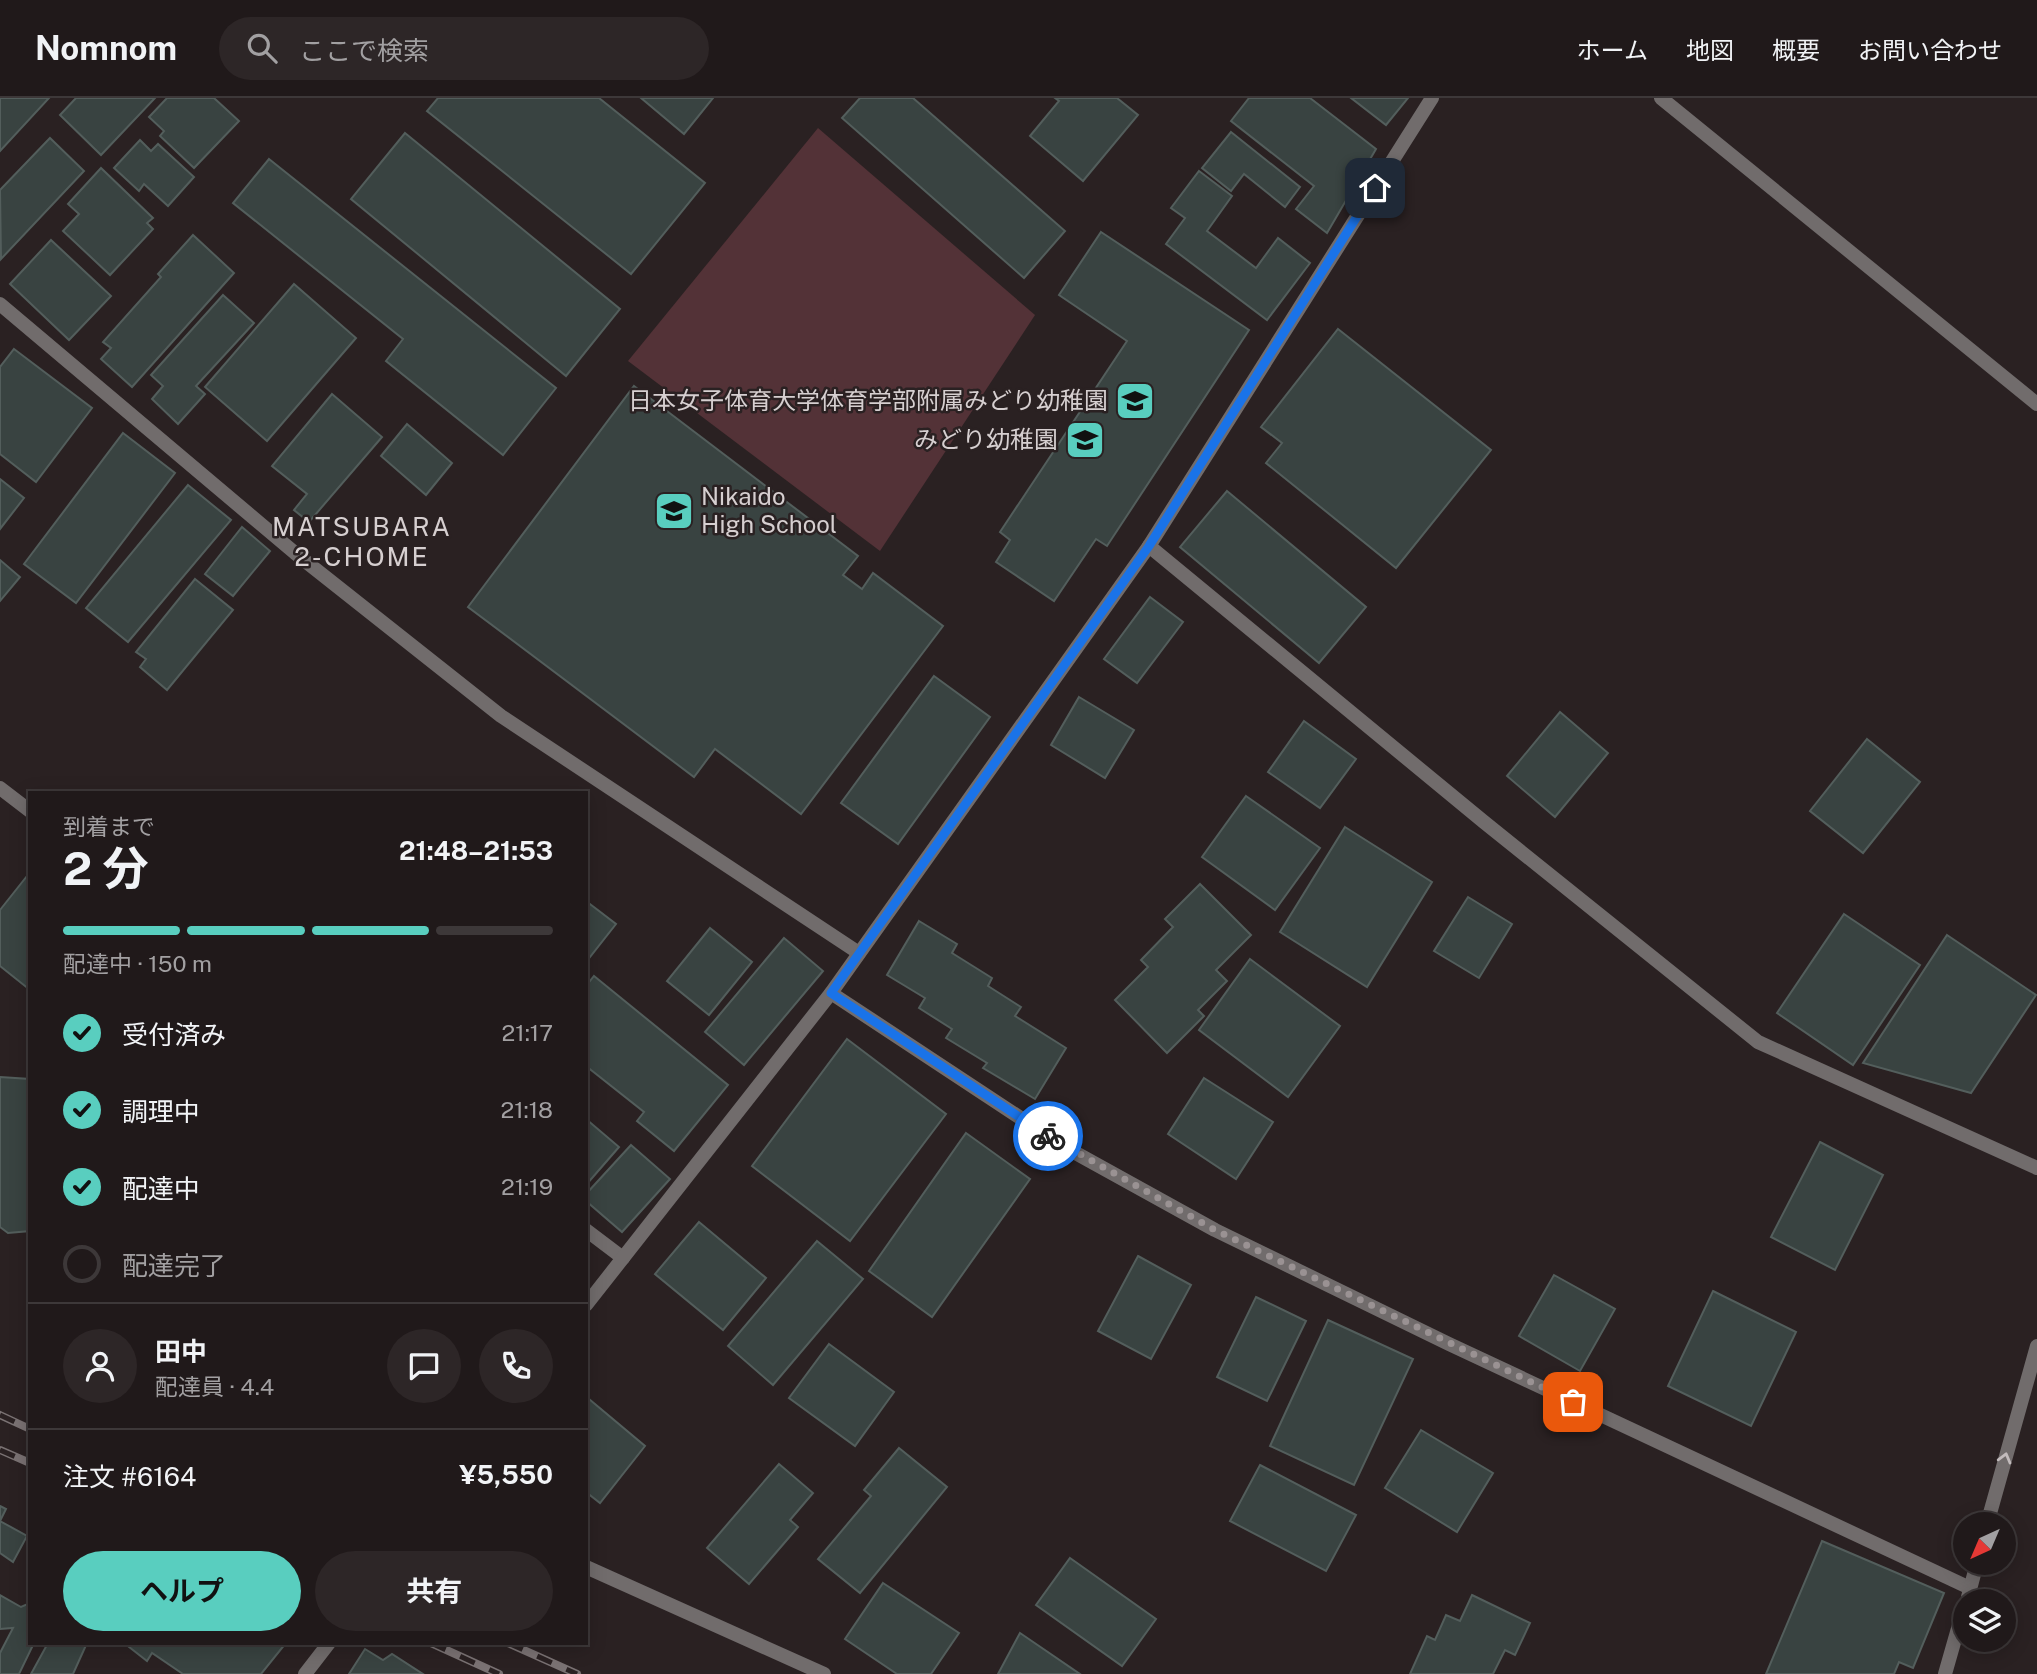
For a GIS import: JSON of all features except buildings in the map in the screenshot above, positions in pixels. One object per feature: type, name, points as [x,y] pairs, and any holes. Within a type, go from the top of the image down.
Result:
[{"type":"street","points":[[588,1302],[831,993],[1149,546],[1432,98]]},
{"type":"street","points":[[1661,98],[2037,404]]},
{"type":"street","points":[[0,304],[295,554],[501,716],[859,953]]},
{"type":"street","points":[[1149,546],[1484,822],[1759,1042],[2037,1168]]},
{"type":"street","points":[[0,788],[28,809]]},
{"type":"street","points":[[831,993],[1063,1146],[1215,1230],[1953,1591]]},
{"type":"street","points":[[588,1232],[623,1258]]},
{"type":"street","points":[[1990,1512],[2037,1346]]},
{"type":"street","points":[[588,1568],[824,1674]]},
{"type":"street","points":[[305,1674],[327,1645]]},
{"type":"street","points":[[1945,1674],[1953,1646]]},
{"type":"shaded area","points":[[818,128],[1035,315],[880,551],[628,361]]},
{"type":"railway","points":[[0,1415],[28,1428]]},
{"type":"railway","points":[[0,1450],[28,1462]]},
{"type":"railway","points":[[435,1645],[499,1674]]},
{"type":"railway","points":[[512,1645],[577,1674]]},
{"type":"way so far","points":[[1048,1136],[1215,1230],[1573,1402]]},
{"type":"place","name":"日本女子体育大学体育学部附属みどり幼稚園","points":[[1135,401]]},
{"type":"place","name":"みどり幼稚園","points":[[1085,440]]},
{"type":"place","name":"Nikaido High School","points":[[674,511]]},
{"type":"district","name":"MATSUBARA 2-CHOME","points":[[362,542]]},
{"type":"route","points":[[1048,1136],[831,993],[1149,546],[1375,188]]}]
